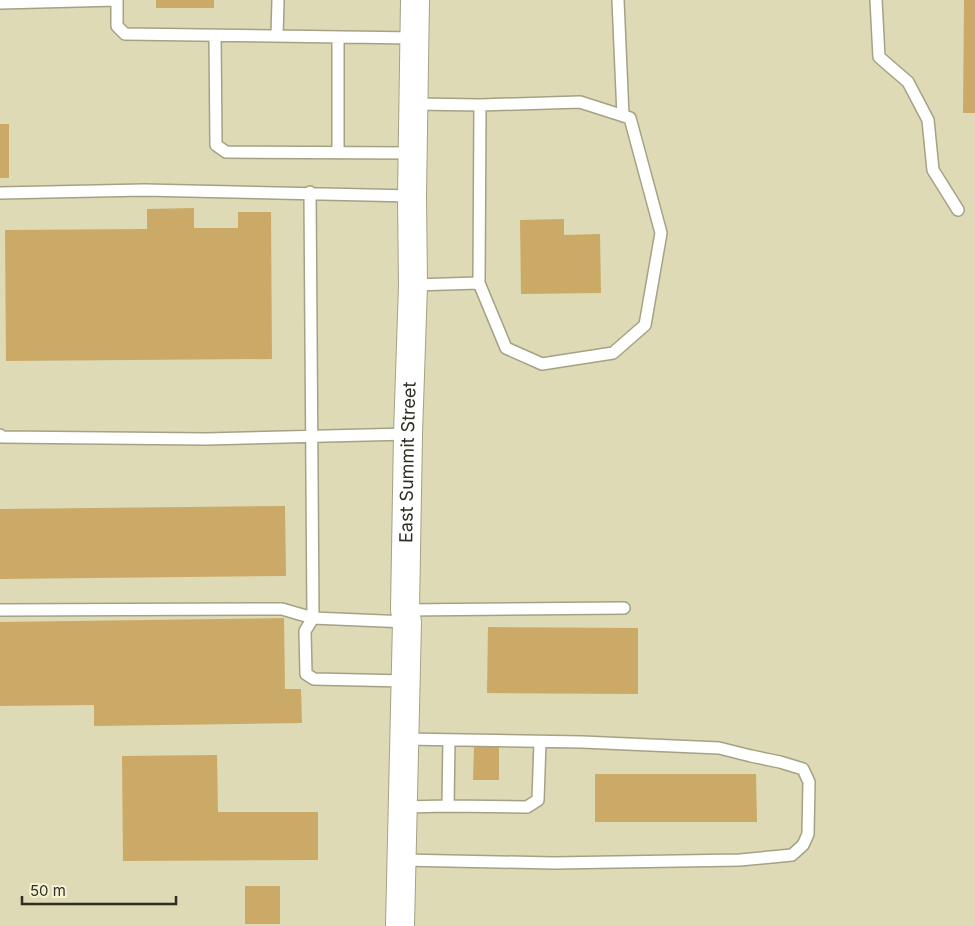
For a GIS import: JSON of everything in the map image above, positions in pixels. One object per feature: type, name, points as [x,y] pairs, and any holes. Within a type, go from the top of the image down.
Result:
[{"type":"street","name":"East Summit Street","points":[[400,926],[408,434],[413,285],[412,196],[415,0]]},
{"type":"lane","points":[[0,3],[117,0],[117,26],[125,34],[414,38]]},
{"type":"lane","points":[[277,36],[278,0]]},
{"type":"lane","points":[[618,0],[623,116]]},
{"type":"lane","points":[[876,0],[880,58],[908,82],[928,120],[932,170],[958,210]]},
{"type":"lane","points":[[215,35],[216,145],[226,152],[413,152]]},
{"type":"lane","points":[[338,37],[338,152]]},
{"type":"lane","points":[[414,104],[480,105],[580,102],[630,118],[661,233],[645,325],[613,353],[542,364],[506,348],[479,283],[480,105]]},
{"type":"lane","points":[[0,193],[144,190],[310,192],[412,196]]},
{"type":"lane","points":[[310,192],[313,618],[305,631],[306,674],[314,678],[405,681]]},
{"type":"lane","points":[[413,285],[479,283]]},
{"type":"lane","points":[[1,436],[206,439],[408,434]]},
{"type":"lane","points":[[0,610],[282,608],[313,618],[624,608]]},
{"type":"lane","points":[[401,860],[554,863],[740,860],[792,855],[803,845],[808,834],[809,782],[803,769],[719,748],[403,739]]},
{"type":"lane","points":[[448,806],[449,740]]},
{"type":"lane","points":[[402,807],[527,807],[538,800],[540,742]]},
{"type":"shaded area","points":[[0,0],[975,0],[975,926],[0,926]]},
{"type":"building","points":[[156,0],[214,0],[214,8],[156,8]]},
{"type":"building","points":[[964,0],[975,0],[975,113],[963,113]]},
{"type":"building","points":[[0,124],[9,124],[9,178],[0,178]]},
{"type":"building","points":[[194,208],[194,228],[238,228],[238,212],[271,212],[272,359],[6,361],[5,230],[147,229],[147,209]]},
{"type":"building","points":[[564,219],[564,235],[600,234],[601,293],[521,294],[520,220]]},
{"type":"building","points":[[285,506],[286,576],[0,579],[0,509]]},
{"type":"building","points":[[284,618],[285,689],[301,689],[302,723],[94,726],[94,705],[0,706],[0,622]]},
{"type":"building","points":[[488,627],[638,628],[638,694],[487,693]]},
{"type":"building","points":[[474,747],[499,747],[499,780],[473,780]]},
{"type":"building","points":[[217,755],[218,812],[318,812],[318,860],[123,861],[122,756]]},
{"type":"building","points":[[595,774],[756,774],[757,822],[595,822]]},
{"type":"building","points":[[245,886],[280,886],[280,924],[245,924]]}]
